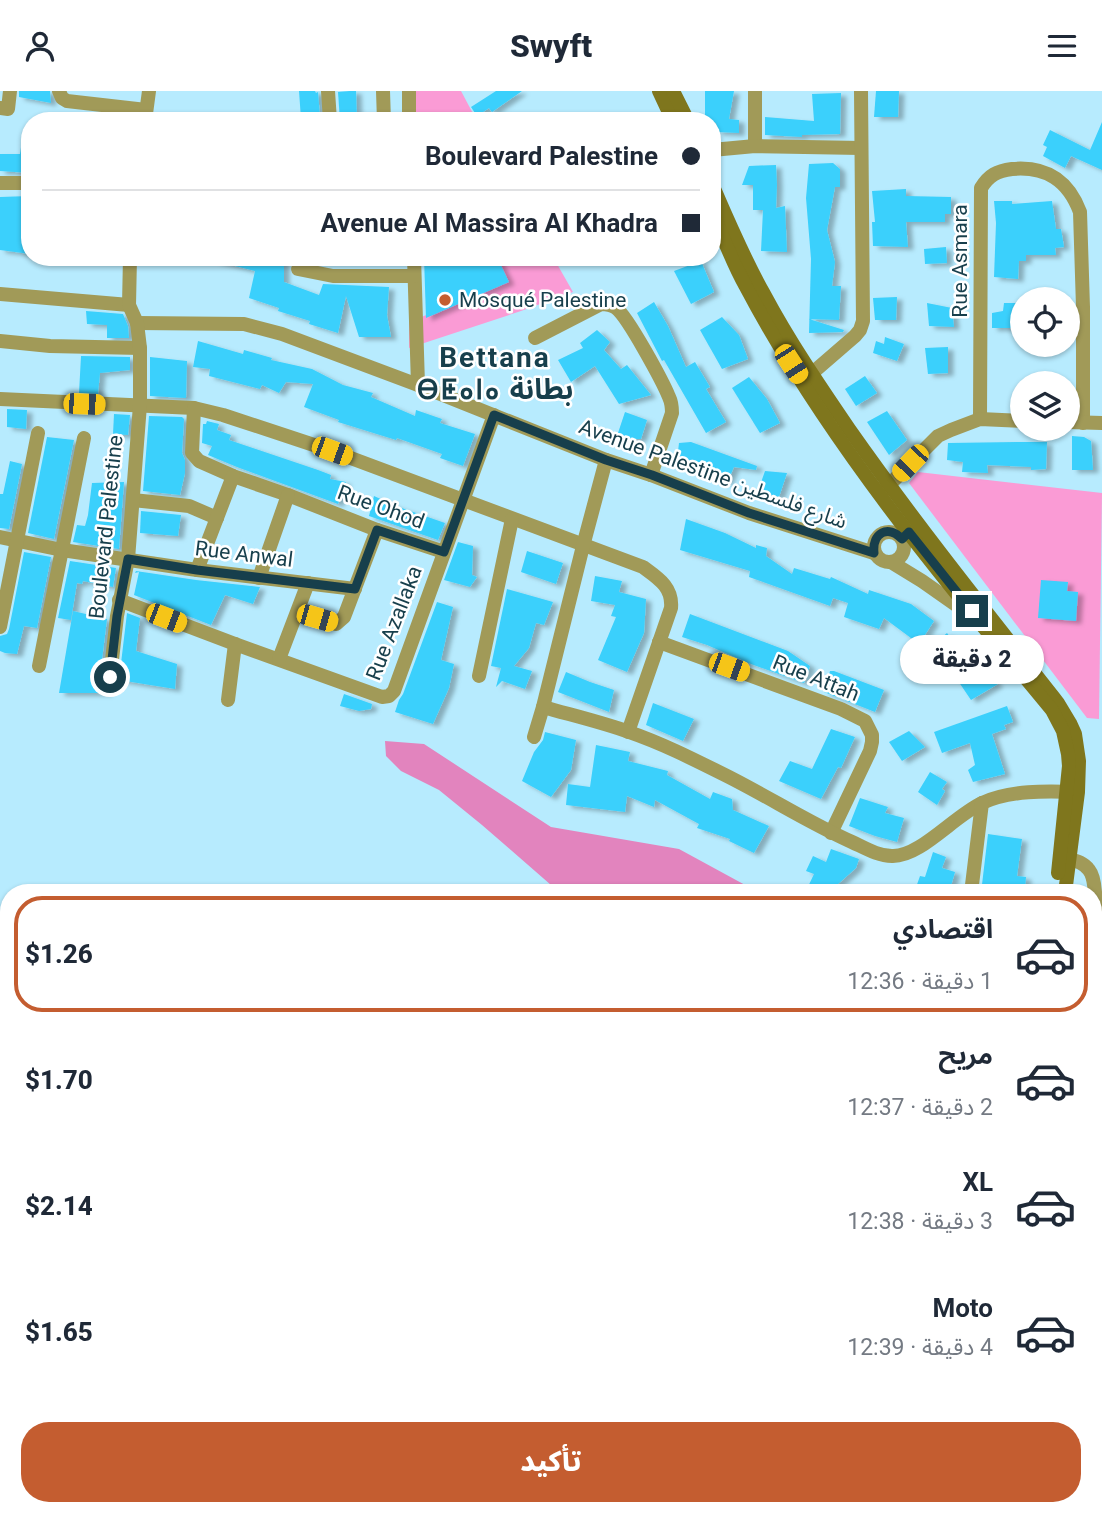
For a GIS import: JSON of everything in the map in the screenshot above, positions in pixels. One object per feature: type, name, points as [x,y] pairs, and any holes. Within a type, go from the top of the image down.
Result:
[{"type":"main road","points":[[659,91],[669,112]]},
{"type":"main road","points":[[673,91],[684,112]]},
{"type":"main road","points":[[721,205],[807,378]]},
{"type":"main road","points":[[721,232],[743,282],[779,346],[807,378],[910,531],[1058,720],[1067,742],[1072,792],[1066,884]]},
{"type":"main road","points":[[910,531],[965,586],[1065,713],[1075,734],[1079,769],[1072,792],[1057,884]]},
{"type":"street","points":[[0,108],[8,109],[10,91]]},
{"type":"street","points":[[59,91],[67,101],[129,112]]},
{"type":"street","points":[[146,112],[149,91]]},
{"type":"street","points":[[328,91],[329,112]]},
{"type":"street","points":[[383,91],[384,112]]},
{"type":"street","points":[[409,91],[409,112]]},
{"type":"street","points":[[755,91],[755,146]]},
{"type":"street","points":[[807,378],[855,336],[863,321],[861,91]]},
{"type":"street","points":[[721,149],[755,146],[861,148]]},
{"type":"street","name":"Rue Asmara","points":[[980,419],[981,188],[991,174],[1000,170],[1024,168],[1037,169],[1053,176],[1066,187],[1080,212],[1083,423]]},
{"type":"street","points":[[0,183],[21,183]]},
{"type":"street","name":"Boulevard Palestine","points":[[110,677],[128,559],[140,405],[140,348],[137,323],[130,305],[130,266]]},
{"type":"street","points":[[414,266],[418,385]]},
{"type":"street","points":[[298,269],[332,276],[414,276]]},
{"type":"street","points":[[0,294],[130,305]]},
{"type":"street","points":[[535,338],[601,304],[617,308],[663,384],[672,406],[652,475]]},
{"type":"street","name":"Avenue Palestine شارع فلسطين","points":[[137,323],[229,323],[260,327],[418,385],[606,460],[749,513],[874,553],[881,561],[891,562]]},
{"type":"street","points":[[0,341],[140,348]]},
{"type":"street","points":[[0,399],[194,408],[223,415],[320,447],[643,567],[658,578],[671,593],[671,608],[628,732]]},
{"type":"street","name":"Rue Ohod","points":[[194,408],[192,453],[199,461],[377,530],[444,552]]},
{"type":"street","name":"Rue Azallaka","points":[[120,600],[382,697],[389,696],[394,691],[494,415]]},
{"type":"street","points":[[884,490],[938,436],[980,419],[1010,420]]},
{"type":"street","points":[[1080,423],[1102,423]]},
{"type":"street","points":[[0,627],[38,433]]},
{"type":"street","points":[[39,666],[84,438]]},
{"type":"street","points":[[534,737],[606,460]]},
{"type":"street","points":[[197,570],[233,476]]},
{"type":"street","points":[[259,578],[288,495]]},
{"type":"street","points":[[133,500],[189,506],[217,519]]},
{"type":"street","points":[[479,675],[512,519]]},
{"type":"street","points":[[298,613],[336,624],[344,617],[377,530]]},
{"type":"street","points":[[874,553],[873,545],[882,533],[910,531]]},
{"type":"street","points":[[891,562],[903,554],[910,531]]},
{"type":"street","name":"Rue Anwal","points":[[0,537],[62,550],[197,570],[355,589]]},
{"type":"street","points":[[891,562],[982,625]]},
{"type":"street","points":[[279,659],[308,583]]},
{"type":"street","name":"Rue Attah","points":[[659,642],[828,704],[865,721],[872,735],[870,751],[831,833]]},
{"type":"street","points":[[228,701],[235,644]]},
{"type":"street","points":[[543,707],[628,732],[678,752],[831,833],[876,853],[890,856],[904,855],[916,850],[982,803],[1003,796],[1050,791],[1072,792]]},
{"type":"street","points":[[972,884],[982,803]]},
{"type":"street","points":[[1069,859],[1088,868],[1094,884]]},
{"type":"shaded area","points":[[406,91],[461,91],[472,112],[406,112]]},
{"type":"shaded area","points":[[501,266],[558,266],[573,292],[409,348],[409,322],[508,282]]},
{"type":"shaded area","points":[[918,472],[1102,493],[1099,719],[1087,718],[909,483]]},
{"type":"shaded area","points":[[385,741],[424,744],[551,827],[679,849],[743,884],[550,884],[439,790],[401,771],[386,756]]},
{"type":"building","points":[[19,91],[50,91],[51,103],[19,97]]},
{"type":"building","points":[[299,91],[318,92],[320,112],[300,112]]},
{"type":"building","points":[[356,91],[357,112],[339,112],[338,92]]},
{"type":"building","points":[[496,91],[522,91],[492,112],[489,108],[483,112],[474,112],[471,107]]},
{"type":"building","points":[[705,91],[734,91],[729,119],[739,120],[739,133],[721,132],[721,112],[705,112]]},
{"type":"building","points":[[876,91],[899,91],[898,117],[874,117]]},
{"type":"building","points":[[841,93],[840,134],[802,137],[765,135],[765,117],[814,121],[812,94]]},
{"type":"building","points":[[1102,122],[1102,170],[1071,156],[1065,168],[1043,156],[1047,147],[1043,145],[1050,130],[1090,150]]},
{"type":"building","points":[[21,147],[21,172],[0,171],[0,154],[20,154]]},
{"type":"building","points":[[833,163],[840,169],[840,187],[835,187],[827,230],[835,262],[832,286],[841,286],[839,320],[809,319],[811,259],[806,198],[809,164]]},
{"type":"building","points":[[776,165],[776,208],[785,206],[787,252],[761,251],[763,210],[753,210],[753,185],[742,185],[749,166]]},
{"type":"building","points":[[906,189],[906,196],[951,197],[951,214],[945,214],[945,222],[906,222],[908,247],[873,246],[872,222],[875,222],[872,191]]},
{"type":"building","points":[[21,196],[21,253],[0,250],[0,197]]},
{"type":"building","points":[[994,201],[1012,201],[1012,204],[1052,201],[1056,229],[1061,229],[1064,247],[1055,248],[1056,255],[1026,255],[1026,261],[1019,261],[1018,279],[994,277]]},
{"type":"building","points":[[946,247],[947,263],[925,264],[924,249]]},
{"type":"building","points":[[235,266],[284,266],[284,282],[319,295],[323,284],[389,287],[387,315],[391,337],[359,337],[346,296],[338,333],[309,324],[310,321],[249,298],[255,271]]},
{"type":"building","name":"Mosqué Palestine","points":[[424,266],[501,266],[509,282],[426,318]]},
{"type":"building","points":[[688,266],[703,266],[714,292],[691,304],[674,271]]},
{"type":"building","points":[[897,297],[896,320],[875,320],[873,298]]},
{"type":"building","points":[[654,302],[686,367],[695,362],[710,387],[706,389],[726,422],[706,433],[664,360],[662,361],[637,313]]},
{"type":"building","points":[[927,303],[952,308],[954,327],[929,326]]},
{"type":"building","points":[[1004,303],[1010,303],[1010,328],[992,328],[992,313],[1003,311]]},
{"type":"building","points":[[86,311],[123,314],[129,338],[107,338],[107,325],[87,324]]},
{"type":"building","points":[[722,317],[739,335],[748,359],[722,369],[700,330]]},
{"type":"building","points":[[809,319],[844,330],[809,333]]},
{"type":"building","points":[[597,330],[610,342],[604,350],[621,369],[627,365],[651,395],[619,404],[595,366],[571,382],[558,360],[583,348],[580,343]]},
{"type":"building","points":[[885,337],[904,344],[897,361],[873,353],[876,341],[884,344]]},
{"type":"building","points":[[198,341],[243,354],[244,350],[272,358],[271,360],[312,369],[343,385],[373,393],[371,397],[415,416],[416,410],[442,419],[440,423],[475,434],[463,466],[440,458],[442,454],[338,422],[339,420],[304,407],[313,384],[286,382],[279,393],[262,385],[260,389],[209,376],[210,369],[193,367]]},
{"type":"building","points":[[948,347],[948,373],[928,374],[925,348]]},
{"type":"building","points":[[81,356],[130,357],[130,370],[100,373],[98,394],[79,393]]},
{"type":"building","points":[[150,357],[187,361],[186,398],[150,396]]},
{"type":"building","points":[[865,376],[877,393],[856,406],[845,389]]},
{"type":"building","points":[[749,377],[767,399],[780,423],[760,433],[732,388]]},
{"type":"building","points":[[7,409],[27,410],[26,429],[7,427]]},
{"type":"building","points":[[887,411],[907,440],[889,455],[867,422]]},
{"type":"building","points":[[625,412],[647,420],[641,439],[616,439]]},
{"type":"building","points":[[114,414],[130,415],[128,435],[113,434]]},
{"type":"building","points":[[149,416],[184,419],[182,453],[185,473],[180,495],[143,491]]},
{"type":"building","points":[[207,421],[219,424],[217,430],[231,435],[229,440],[331,475],[330,479],[346,482],[338,504],[208,455],[212,446],[202,443],[203,424]]},
{"type":"building","points":[[47,437],[74,440],[54,539],[28,533]]},
{"type":"building","points":[[1080,437],[1084,437],[1091,441],[1093,470],[1072,470],[1072,441],[1080,441]]},
{"type":"building","points":[[691,442],[757,466],[756,470],[734,467],[727,483],[684,466],[677,460],[679,443]]},
{"type":"building","points":[[1047,442],[1046,469],[987,465],[988,473],[962,472],[963,462],[947,460],[948,443]]},
{"type":"building","points":[[10,461],[22,464],[9,529],[0,528],[0,494],[3,494]]},
{"type":"building","points":[[765,471],[787,473],[779,497],[758,491]]},
{"type":"building","points":[[124,482],[119,549],[73,542],[77,525],[85,526],[92,483]]},
{"type":"building","points":[[374,496],[445,523],[438,540],[369,516]]},
{"type":"building","points":[[141,511],[181,515],[178,536],[140,533]]},
{"type":"building","points":[[686,519],[756,548],[756,545],[767,548],[766,556],[792,574],[794,568],[830,579],[831,577],[868,594],[869,590],[911,604],[934,621],[919,644],[884,618],[879,629],[844,617],[848,603],[833,598],[830,606],[749,577],[750,571],[680,550]]},
{"type":"building","points":[[458,542],[473,546],[472,575],[477,577],[470,587],[444,580]]},
{"type":"building","points":[[527,551],[563,563],[556,584],[521,572]]},
{"type":"building","points":[[24,552],[51,557],[37,628],[24,626],[17,654],[5,653],[0,651],[0,636],[7,634],[9,629]]},
{"type":"building","points":[[70,561],[116,568],[113,587],[83,581],[82,584],[77,583],[71,620],[58,618]]},
{"type":"building","points":[[136,571],[260,587],[253,604],[225,595],[211,625],[134,595],[139,572],[135,573]]},
{"type":"building","points":[[595,576],[622,581],[619,592],[646,599],[644,633],[627,672],[598,660],[616,617],[611,616],[615,605],[591,601]]},
{"type":"building","points":[[1041,580],[1068,582],[1067,591],[1078,592],[1076,621],[1038,618]]},
{"type":"building","points":[[507,589],[553,602],[544,625],[536,623],[529,648],[514,666],[532,671],[525,689],[502,681],[496,687],[501,668],[491,666]]},
{"type":"building","points":[[437,602],[453,607],[441,660],[454,664],[449,688],[433,724],[395,712]]},
{"type":"building","points":[[73,611],[107,619],[100,676],[107,686],[107,693],[59,693]]},
{"type":"building","points":[[127,613],[140,618],[136,651],[177,664],[175,689],[119,680]]},
{"type":"building","points":[[690,614],[788,651],[810,666],[804,683],[682,637]]},
{"type":"building","points":[[947,633],[973,669],[977,666],[998,684],[971,700],[948,666],[940,670],[926,651]]},
{"type":"building","points":[[830,671],[884,690],[875,712],[824,692]]},
{"type":"building","points":[[566,672],[614,690],[609,712],[558,692]]},
{"type":"building","points":[[344,694],[372,704],[371,709],[359,711],[340,706]]},
{"type":"building","points":[[653,703],[694,719],[683,741],[646,725]]},
{"type":"building","points":[[1007,706],[1013,722],[1004,725],[1006,729],[992,734],[1005,774],[973,782],[968,770],[975,765],[970,743],[942,753],[934,732]]},
{"type":"building","points":[[831,729],[855,737],[841,768],[838,767],[821,799],[779,781],[790,761],[812,769]]},
{"type":"building","points":[[909,731],[925,747],[902,761],[889,742]]},
{"type":"building","points":[[545,732],[576,740],[571,770],[551,797],[522,781]]},
{"type":"building","points":[[596,745],[630,752],[628,761],[668,771],[667,775],[710,799],[713,792],[732,799],[733,810],[769,826],[754,853],[729,841],[730,839],[697,828],[699,824],[655,800],[654,807],[627,796],[625,812],[566,805],[568,784],[590,787]]},
{"type":"building","points":[[930,772],[947,782],[937,805],[918,792]]},
{"type":"building","points":[[860,798],[888,807],[885,813],[904,818],[897,842],[849,826]]},
{"type":"building","points":[[988,834],[1022,839],[1017,876],[1026,877],[1025,884],[982,884]]},
{"type":"building","points":[[831,849],[859,859],[856,868],[838,884],[809,884],[814,874],[806,871],[813,856],[826,862]]},
{"type":"building","points":[[933,852],[946,857],[942,868],[955,872],[952,884],[917,884],[920,876],[925,877]]},
{"type":"place","name":"Mosqué Palestine","points":[[445,300]]},
{"type":"district","name":"Bettana ⴱⵟⴰⵏⴰ بطانة","points":[[495,373]]},
{"type":"route","points":[[110,677],[117,616],[128,559],[355,589],[377,530],[444,552],[494,415],[749,513],[874,553],[873,545],[882,533],[897,533],[902,539],[909,532],[972,611]]}]
